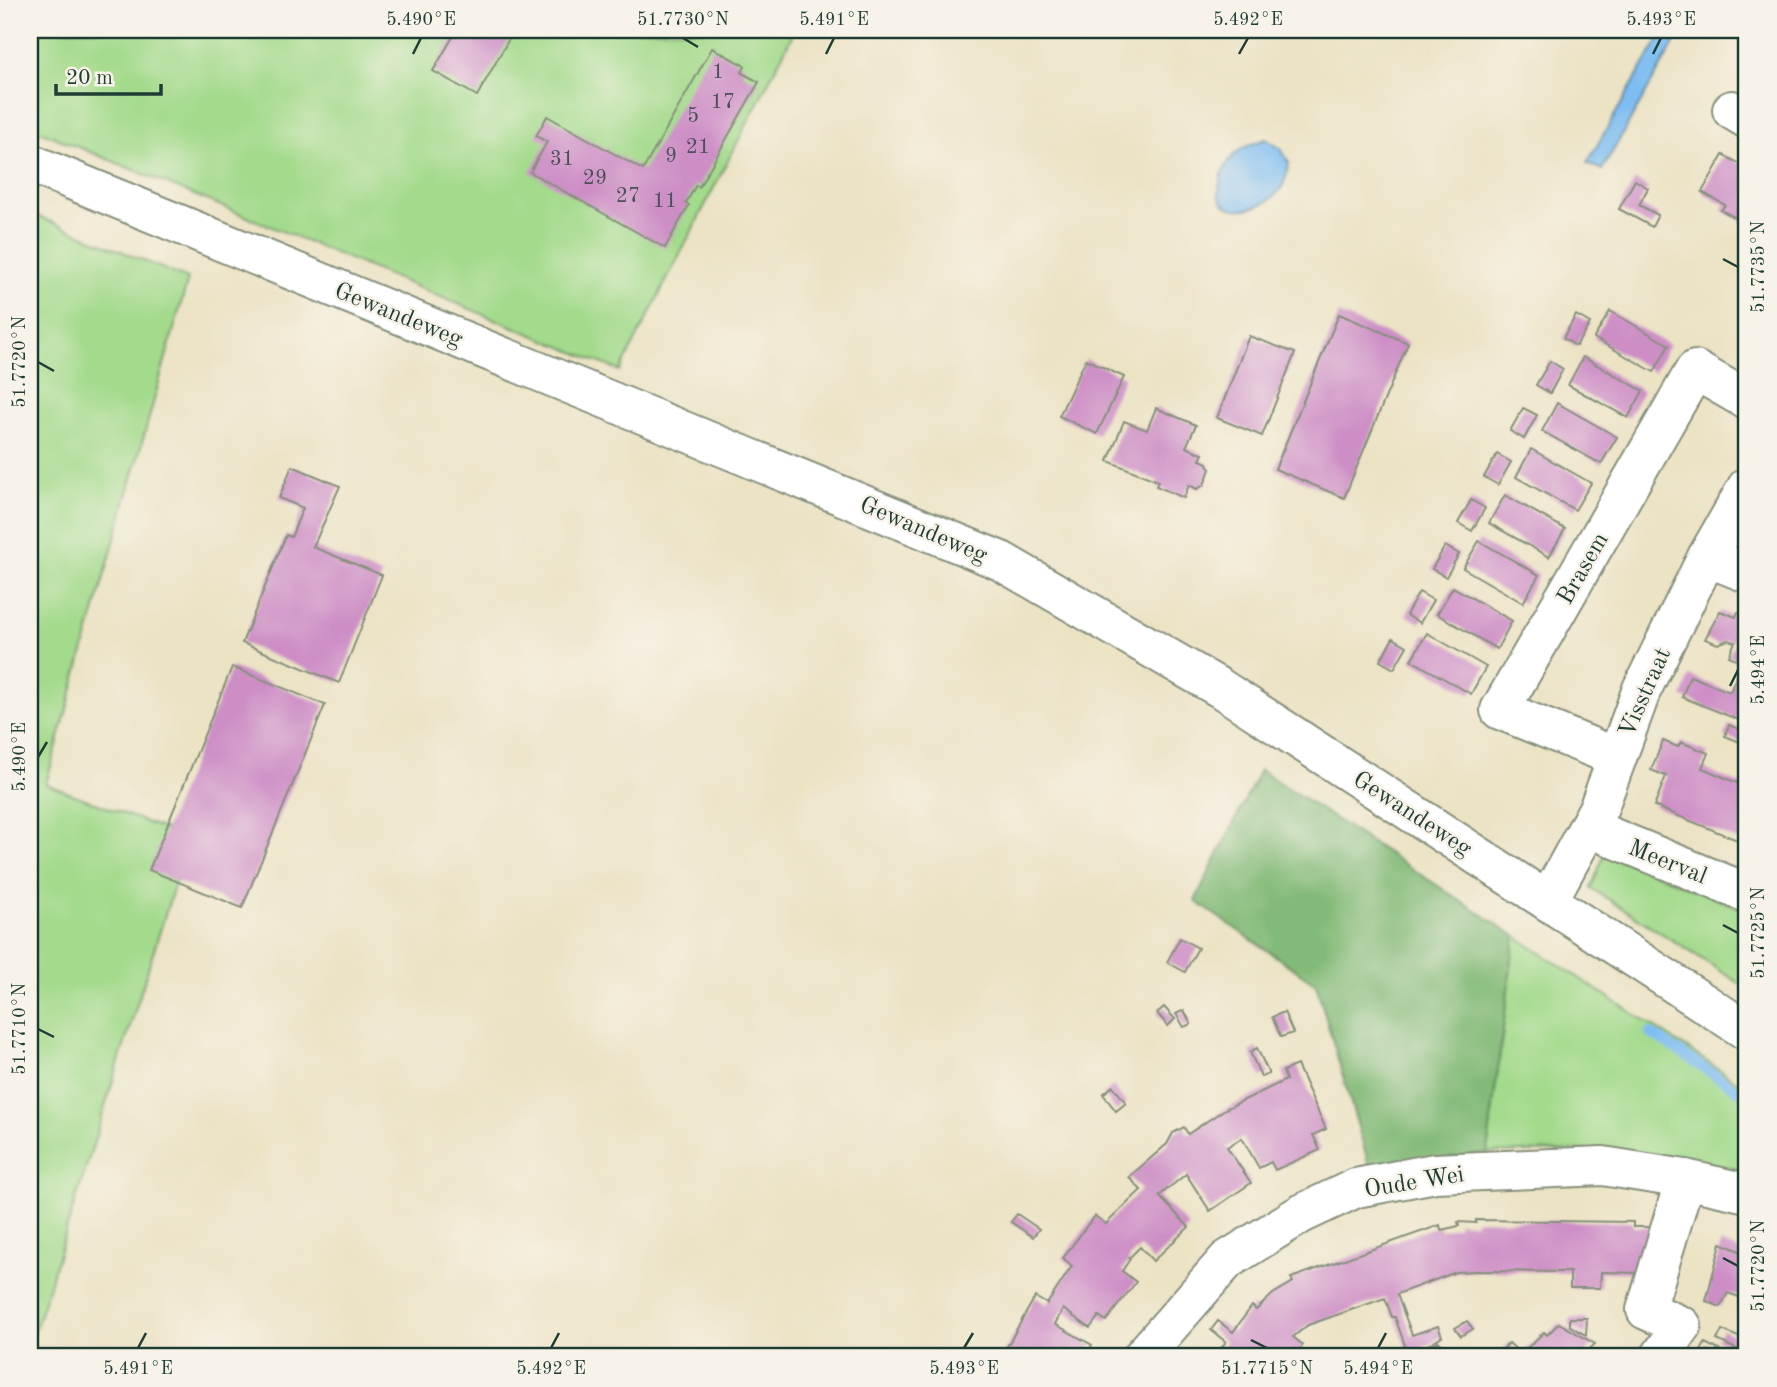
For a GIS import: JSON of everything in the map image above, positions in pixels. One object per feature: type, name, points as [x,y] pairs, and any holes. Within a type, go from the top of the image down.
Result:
[{"type":"street","name":"Gewandeweg","points":[[30,163],[1001,561],[1220,688],[1747,1031]]},
{"type":"street","name":"Brasem","points":[[1616,757],[1500,710],[1695,370],[1747,400]]},
{"type":"street","name":"Visstraat","points":[[1548,901],[1589,828],[1642,689],[1707,557],[1747,487]]},
{"type":"street","points":[[1707,557],[1747,573]]},
{"type":"street","name":"Meerval","points":[[1589,828],[1747,893]]},
{"type":"street","name":"Oude Wei","points":[[1142,1357],[1227,1259],[1301,1214],[1356,1188],[1434,1173],[1603,1166],[1685,1179],[1747,1193]]},
{"type":"street","points":[[1660,1357],[1682,1326],[1646,1310],[1685,1179]]},
{"type":"green space","points":[[30,30],[795,30],[620,371],[30,127]]},
{"type":"green space","points":[[30,213],[188,279],[46,784],[169,831],[190,835],[30,1346]]},
{"type":"green space","points":[[1260,770],[1515,936],[1487,1153],[1370,1168],[1316,984],[1195,901]]},
{"type":"green space","points":[[1605,853],[1747,911],[1747,988],[1591,888]]},
{"type":"green space","points":[[1515,936],[1747,1088],[1747,1172],[1684,1158],[1605,1150],[1487,1153]]},
{"type":"water","points":[[1664,30],[1682,30],[1602,170],[1587,163]]},
{"type":"water","points":[[1266,139],[1281,149],[1289,163],[1282,186],[1259,206],[1247,209],[1227,207],[1221,200],[1219,190],[1229,161],[1239,151]]},
{"type":"building","points":[[457,30],[514,30],[477,96],[433,71]]},
{"type":"building","points":[[712,48],[745,66],[742,73],[759,82],[699,187],[696,185],[686,203],[689,205],[665,248],[530,172],[547,142],[536,136],[547,116],[643,170]]},
{"type":"building","points":[[1723,155],[1742,165],[1747,157],[1745,223],[1721,210],[1725,205],[1702,192]]},
{"type":"building","points":[[1635,180],[1648,188],[1639,205],[1658,215],[1652,227],[1619,209]]},
{"type":"building","points":[[1610,311],[1669,345],[1654,372],[1594,338]]},
{"type":"building","points":[[1339,314],[1408,343],[1344,498],[1275,469]]},
{"type":"building","points":[[1576,315],[1590,323],[1576,346],[1563,338]]},
{"type":"building","points":[[1249,336],[1295,353],[1262,436],[1217,418]]},
{"type":"building","points":[[1583,357],[1643,391],[1628,418],[1568,385]]},
{"type":"building","points":[[1086,359],[1124,377],[1097,434],[1059,416]]},
{"type":"building","points":[[1550,361],[1563,369],[1550,393],[1536,385]]},
{"type":"building","points":[[1557,403],[1617,437],[1601,464],[1542,431]]},
{"type":"building","points":[[1156,408],[1196,425],[1186,447],[1203,454],[1200,460],[1208,463],[1210,469],[1204,485],[1197,489],[1189,485],[1184,498],[1156,486],[1158,481],[1108,461],[1124,421],[1147,430]]},
{"type":"building","points":[[1523,408],[1537,415],[1524,439],[1510,431]]},
{"type":"building","points":[[1531,449],[1591,483],[1575,510],[1516,477]]},
{"type":"building","points":[[1497,454],[1511,462],[1498,485],[1484,477]]},
{"type":"building","points":[[292,466],[340,486],[313,547],[382,575],[339,683],[242,643],[286,535],[291,537],[303,508],[279,498]]},
{"type":"building","points":[[1505,495],[1565,529],[1549,557],[1489,523]]},
{"type":"building","points":[[1471,500],[1485,508],[1472,531],[1458,523]]},
{"type":"building","points":[[1479,541],[1539,575],[1523,603],[1463,568]]},
{"type":"building","points":[[1445,546],[1459,554],[1446,577],[1432,569]]},
{"type":"building","points":[[1453,587],[1512,621],[1497,649],[1437,614]]},
{"type":"building","points":[[1419,592],[1433,600],[1420,623],[1406,615]]},
{"type":"building","points":[[1720,611],[1736,617],[1738,612],[1747,615],[1747,681],[1740,698],[1747,701],[1746,723],[1682,697],[1690,676],[1730,692],[1742,662],[1729,656],[1735,642],[1728,640],[1718,644],[1705,639]]},
{"type":"building","points":[[1427,633],[1486,667],[1471,694],[1411,660]]},
{"type":"building","points":[[1393,638],[1407,646],[1394,669],[1380,661]]},
{"type":"building","points":[[232,667],[325,705],[242,908],[149,870]]},
{"type":"building","points":[[1729,725],[1747,732],[1747,745],[1725,736]]},
{"type":"building","points":[[1663,741],[1678,747],[1681,742],[1708,753],[1702,768],[1747,787],[1747,844],[1654,806],[1666,776],[1651,770]]},
{"type":"building","points":[[1180,938],[1198,948],[1185,972],[1167,962]]},
{"type":"building","points":[[1164,1007],[1175,1019],[1168,1026],[1157,1013]]},
{"type":"building","points":[[1184,1010],[1191,1024],[1184,1027],[1176,1014]]},
{"type":"building","points":[[1284,1012],[1293,1033],[1281,1037],[1272,1017]]},
{"type":"building","points":[[1257,1048],[1269,1074],[1261,1077],[1250,1052]]},
{"type":"building","points":[[1297,1065],[1326,1129],[1313,1135],[1320,1150],[1275,1170],[1271,1162],[1259,1168],[1242,1138],[1227,1147],[1251,1183],[1210,1211],[1186,1174],[1159,1196],[1189,1227],[1153,1261],[1140,1247],[1129,1258],[1122,1271],[1136,1282],[1106,1321],[1099,1316],[1090,1328],[1063,1309],[1055,1324],[1092,1345],[1086,1357],[1001,1357],[1035,1297],[1047,1304],[1072,1266],[1063,1258],[1089,1223],[1095,1216],[1106,1224],[1141,1190],[1129,1177],[1167,1144],[1173,1133],[1184,1127],[1188,1134],[1225,1109],[1286,1080],[1283,1071]]},
{"type":"building","points":[[1113,1086],[1126,1103],[1116,1111],[1103,1094]]},
{"type":"building","points":[[1017,1214],[1039,1229],[1033,1237],[1011,1222]]},
{"type":"building","points":[[1476,1220],[1633,1222],[1633,1227],[1652,1227],[1643,1273],[1601,1272],[1600,1288],[1570,1288],[1570,1272],[1475,1271],[1456,1272],[1397,1294],[1412,1335],[1438,1326],[1442,1336],[1408,1354],[1385,1298],[1308,1325],[1293,1337],[1303,1345],[1294,1357],[1214,1357],[1226,1342],[1211,1330],[1218,1321],[1233,1332],[1252,1306],[1256,1310],[1273,1294],[1293,1282],[1291,1278],[1440,1225],[1441,1230],[1459,1226],[1458,1222],[1476,1223]]},
{"type":"building","points":[[1721,1243],[1744,1253],[1747,1246],[1747,1300],[1728,1293],[1720,1307],[1706,1301]]},
{"type":"building","points":[[1570,1318],[1587,1318],[1586,1335],[1570,1326]]},
{"type":"building","points":[[1467,1321],[1473,1329],[1461,1336],[1455,1328]]},
{"type":"building","points":[[1559,1323],[1595,1344],[1581,1357],[1495,1357],[1509,1343],[1521,1354],[1544,1332],[1547,1335]]},
{"type":"building","points":[[1722,1330],[1743,1339],[1745,1334],[1747,1335],[1747,1354],[1717,1340]]},
{"type":"building","points":[[1438,1341],[1450,1353],[1446,1357],[1437,1357],[1430,1349]]},
{"type":"building","points":[[1705,1343],[1733,1357],[1698,1357]]},
{"type":"waterway","points":[[1650,1033],[1747,1096]]}]
